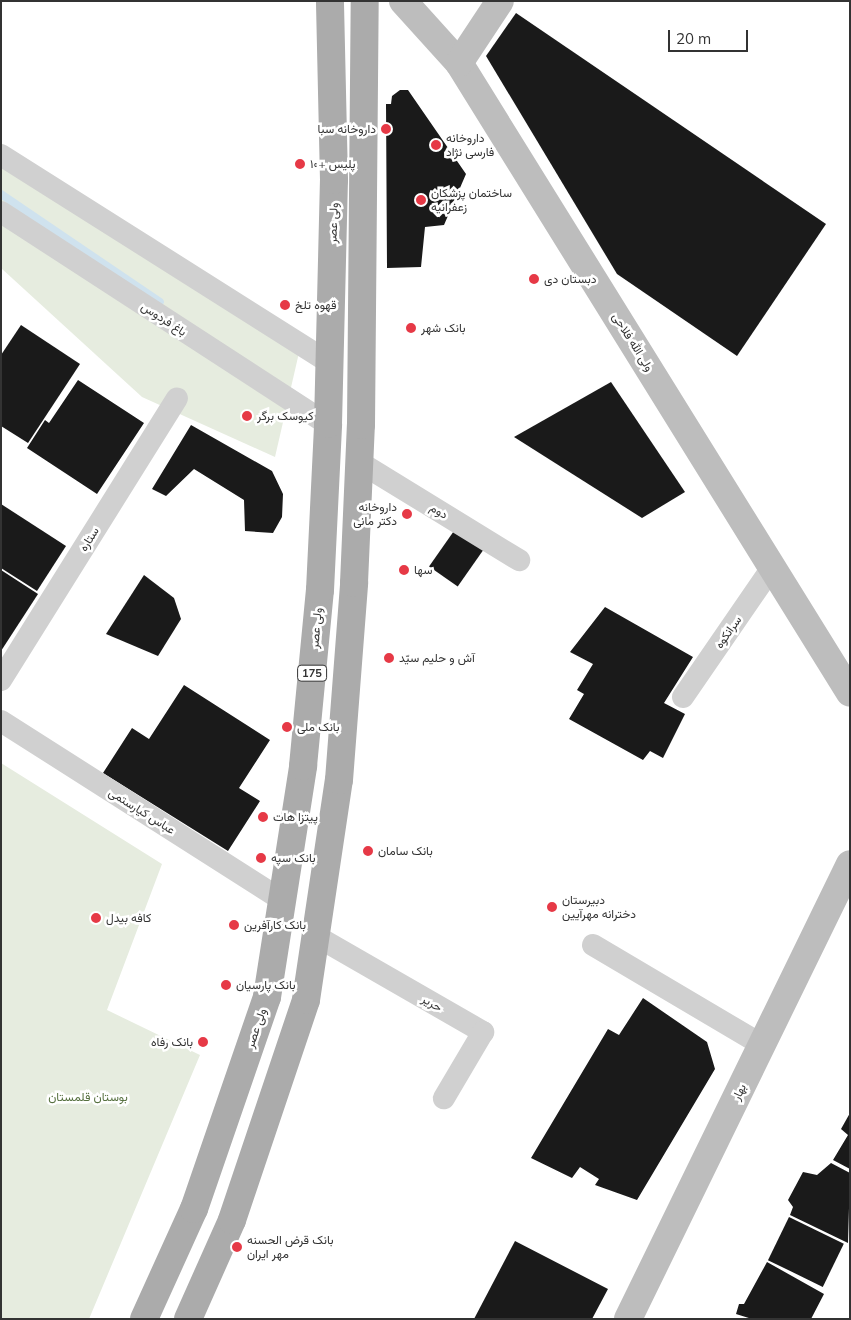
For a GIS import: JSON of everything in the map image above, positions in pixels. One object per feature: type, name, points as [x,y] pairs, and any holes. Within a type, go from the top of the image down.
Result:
[{"type":"main road","name":"ولی عصر","points":[[144,1319],[194,1209],[266,996],[303,766],[320,590],[328,424],[334,180],[330,1]]},
{"type":"main road","points":[[188,1319],[232,1220],[295,1039],[306,1000],[339,780],[359,462],[364,1]]},
{"type":"main road","name":"ولی‌ الله فلاحی","points":[[402,1],[458,63],[773,566],[850,693]]},
{"type":"main road","points":[[458,63],[500,1]]},
{"type":"main road","name":"بهار","points":[[628,1319],[850,864]]},
{"type":"street","points":[[1,155],[329,362]]},
{"type":"street","name":"باغ فردوس","points":[[1,212],[328,424]]},
{"type":"street","name":"ستاره","points":[[1,680],[177,398]]},
{"type":"street","name":"دوم","points":[[359,462],[519,560]]},
{"type":"street","name":"سرانکوه","points":[[683,697],[773,566]]},
{"type":"street","name":"عباس کیارستمی","points":[[1,721],[282,900]]},
{"type":"street","name":"حریر","points":[[316,936],[483,1032],[444,1098]]},
{"type":"street","points":[[593,945],[762,1045]]},
{"type":"green space","points":[[1,143],[301,344],[275,457],[142,397],[1,268]]},
{"type":"green space","name":"بوستان قلمستان","points":[[1,763],[162,864],[107,1010],[200,1055],[89,1319],[1,1319]]},
{"type":"building","points":[[516,13],[826,224],[737,356],[617,274],[486,56]]},
{"type":"building","name":"ساختمان پزشکان زعفرانیه","points":[[400,90],[408,90],[466,174],[444,225],[425,227],[421,267],[387,268],[386,104],[391,104],[392,96]]},
{"type":"building","points":[[21,325],[80,364],[28,443],[1,426],[1,355]]},
{"type":"building","points":[[78,380],[144,423],[97,494],[27,448],[45,420],[49,423]]},
{"type":"building","points":[[611,382],[685,492],[642,518],[514,437]]},
{"type":"building","points":[[191,425],[272,471],[283,494],[282,517],[273,533],[245,531],[244,500],[194,469],[166,496],[152,489]]},
{"type":"building","points":[[1,504],[66,546],[37,591],[1,568]]},
{"type":"building","points":[[456,528],[485,548],[458,587],[429,567]]},
{"type":"building","points":[[1,570],[38,594],[1,651]]},
{"type":"building","points":[[144,575],[174,598],[181,619],[158,656],[106,634]]},
{"type":"building","points":[[605,607],[693,657],[664,703],[685,714],[663,758],[650,751],[643,760],[569,719],[584,694],[577,690],[593,664],[570,652]]},
{"type":"building","points":[[184,685],[270,740],[239,788],[260,801],[228,851],[103,773],[132,728],[149,739]]},
{"type":"building","points":[[643,998],[707,1042],[715,1069],[637,1200],[595,1185],[599,1179],[580,1167],[572,1178],[531,1158],[608,1029],[619,1035]]},
{"type":"building","points":[[850,1113],[850,1169],[833,1160],[848,1135],[841,1129]]},
{"type":"building","points":[[831,1163],[850,1173],[848,1243],[790,1215],[793,1207],[788,1200],[803,1172],[817,1175]]},
{"type":"building","points":[[789,1217],[844,1244],[823,1287],[768,1260]]},
{"type":"building","points":[[515,1241],[608,1289],[592,1319],[474,1319]]},
{"type":"building","points":[[767,1262],[824,1294],[811,1319],[752,1319],[736,1314],[739,1304],[744,1304]]},
{"type":"waterway","points":[[1,194],[160,302]]},
{"type":"place","name":"داروخانه سبا","points":[[386,129]]},
{"type":"place","name":"داروخانه فارسی نژاد","points":[[436,145]]},
{"type":"place","name":"پلیس +۱۰","points":[[300,164]]},
{"type":"place","name":"ساختمان پزشکان زعفرانیه","points":[[421,200]]},
{"type":"place","name":"دبستان دی","points":[[534,279]]},
{"type":"place","name":"قهوه تلخ","points":[[285,305]]},
{"type":"place","name":"بانک شهر","points":[[411,328]]},
{"type":"place","name":"کیوسک برگر","points":[[247,416]]},
{"type":"place","name":"داروخانه دکتر مانی","points":[[407,514]]},
{"type":"place","name":"سها","points":[[404,570]]},
{"type":"place","name":"آش و حلیم سیّد","points":[[389,658]]},
{"type":"place","name":"بانک ملی","points":[[287,727]]},
{"type":"place","name":"پیتزا هات","points":[[263,817]]},
{"type":"place","name":"بانک سامان","points":[[368,851]]},
{"type":"place","name":"بانک سپه","points":[[261,858]]},
{"type":"place","name":"دبیرستان دخترانه مهرآیین","points":[[552,907]]},
{"type":"place","name":"کافه بیدل","points":[[96,918]]},
{"type":"place","name":"بانک کارآفرین","points":[[234,925]]},
{"type":"place","name":"بانک پارسیان","points":[[226,985]]},
{"type":"place","name":"بانک رفاه","points":[[203,1042]]},
{"type":"place","name":"بانک قرض الحسنه مهر ایران","points":[[237,1247]]}]
